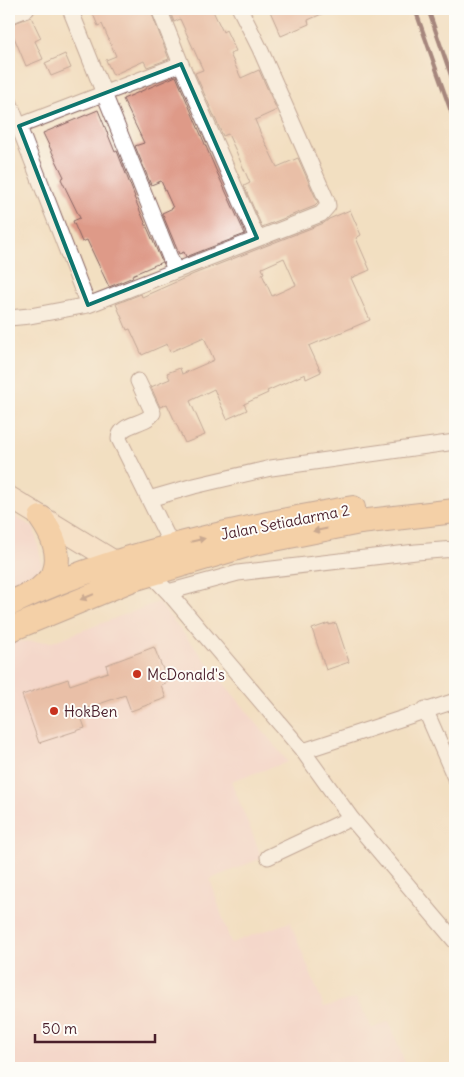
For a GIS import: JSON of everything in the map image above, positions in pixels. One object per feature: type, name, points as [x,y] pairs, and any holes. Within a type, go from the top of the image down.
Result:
[{"type":"main road","name":"Jalan Setiadarma 2","points":[[133,568],[172,546],[306,515],[455,496]]},
{"type":"main road","points":[[9,497],[41,518],[133,568]]},
{"type":"main road","name":"Jalan Setiadarma 2","points":[[133,568],[360,522],[455,511]]},
{"type":"main road","points":[[40,588],[54,575],[57,555],[52,535],[41,518]]},
{"type":"main road","points":[[9,604],[40,588],[133,568]]},
{"type":"main road","points":[[9,630],[133,568]]},
{"type":"street","points":[[9,16],[27,9]]},
{"type":"street","points":[[70,9],[175,270]]},
{"type":"street","points":[[159,9],[257,238]]},
{"type":"street","points":[[9,318],[88,305],[321,214],[328,206],[260,49],[240,9]]},
{"type":"street","points":[[19,126],[181,64]]},
{"type":"street","points":[[9,101],[88,305]]},
{"type":"street","points":[[138,381],[153,413],[148,419],[122,430],[119,434],[119,439],[172,546]]},
{"type":"street","points":[[149,499],[194,486],[271,468],[455,442]]},
{"type":"street","points":[[168,592],[238,573],[455,549]]},
{"type":"street","points":[[133,568],[168,592],[303,751],[352,818],[455,941]]},
{"type":"street","points":[[303,751],[425,709],[455,701]]},
{"type":"street","points":[[425,709],[455,778]]},
{"type":"street","points":[[268,858],[352,818]]},
{"type":"highlighted area","points":[[181,64],[257,238],[88,305],[19,126]]},
{"type":"shaded area","points":[[9,512],[34,528],[42,564],[34,580],[9,593]]},
{"type":"shaded area","points":[[158,602],[288,762],[231,781],[262,858],[210,879],[231,943],[290,922],[324,1007],[356,998],[372,1029],[389,1021],[407,1068],[9,1068],[9,641],[52,642]]},
{"type":"building","points":[[91,9],[150,9],[169,59],[147,67],[144,61],[113,75],[106,60],[116,56],[102,24],[98,26]]},
{"type":"building","points":[[169,9],[212,9],[223,32],[226,30],[236,51],[230,54],[241,78],[259,70],[277,110],[255,120],[277,167],[298,158],[318,203],[315,206],[262,227],[244,186],[250,183],[228,134],[223,136],[195,73],[203,70],[180,19],[174,22]]},
{"type":"building","points":[[269,9],[333,9],[308,20],[309,24],[281,36]]},
{"type":"building","points":[[31,17],[41,38],[35,41],[43,59],[26,66],[9,25]]},
{"type":"building","points":[[65,54],[71,68],[51,76],[45,63]]},
{"type":"building","points":[[176,76],[245,234],[186,257],[184,252],[179,254],[162,213],[173,208],[161,181],[151,185],[135,146],[144,143],[123,99]]},
{"type":"building","points":[[98,110],[115,152],[117,151],[134,197],[162,262],[109,287],[87,240],[82,242],[73,221],[80,218],[61,179],[64,177],[43,133]]},
{"type":"building","points":[[350,210],[361,235],[356,238],[370,270],[351,278],[370,320],[309,346],[321,372],[306,379],[305,374],[267,391],[268,393],[244,404],[247,410],[227,419],[214,389],[190,401],[205,435],[185,443],[167,404],[160,407],[151,387],[170,379],[167,373],[180,368],[182,374],[214,360],[204,337],[170,352],[167,344],[142,355],[130,329],[127,330],[116,304],[141,294],[142,297],[194,274],[324,223]],"holes":[[[284,258],[296,285],[272,296],[262,274],[264,273],[262,268]]]},
{"type":"building","points":[[329,623],[329,625],[336,623],[349,662],[326,670],[312,629]]},
{"type":"building","points":[[154,647],[168,682],[161,685],[166,698],[131,711],[125,695],[79,711],[85,728],[39,743],[22,695],[68,679],[70,685],[108,672],[106,665]]},
{"type":"railway","points":[[415,9],[455,123]]},
{"type":"railway","points":[[428,9],[455,87]]},
{"type":"place","name":"McDonald's","points":[[137,674]]},
{"type":"place","name":"HokBen","points":[[54,711]]}]
